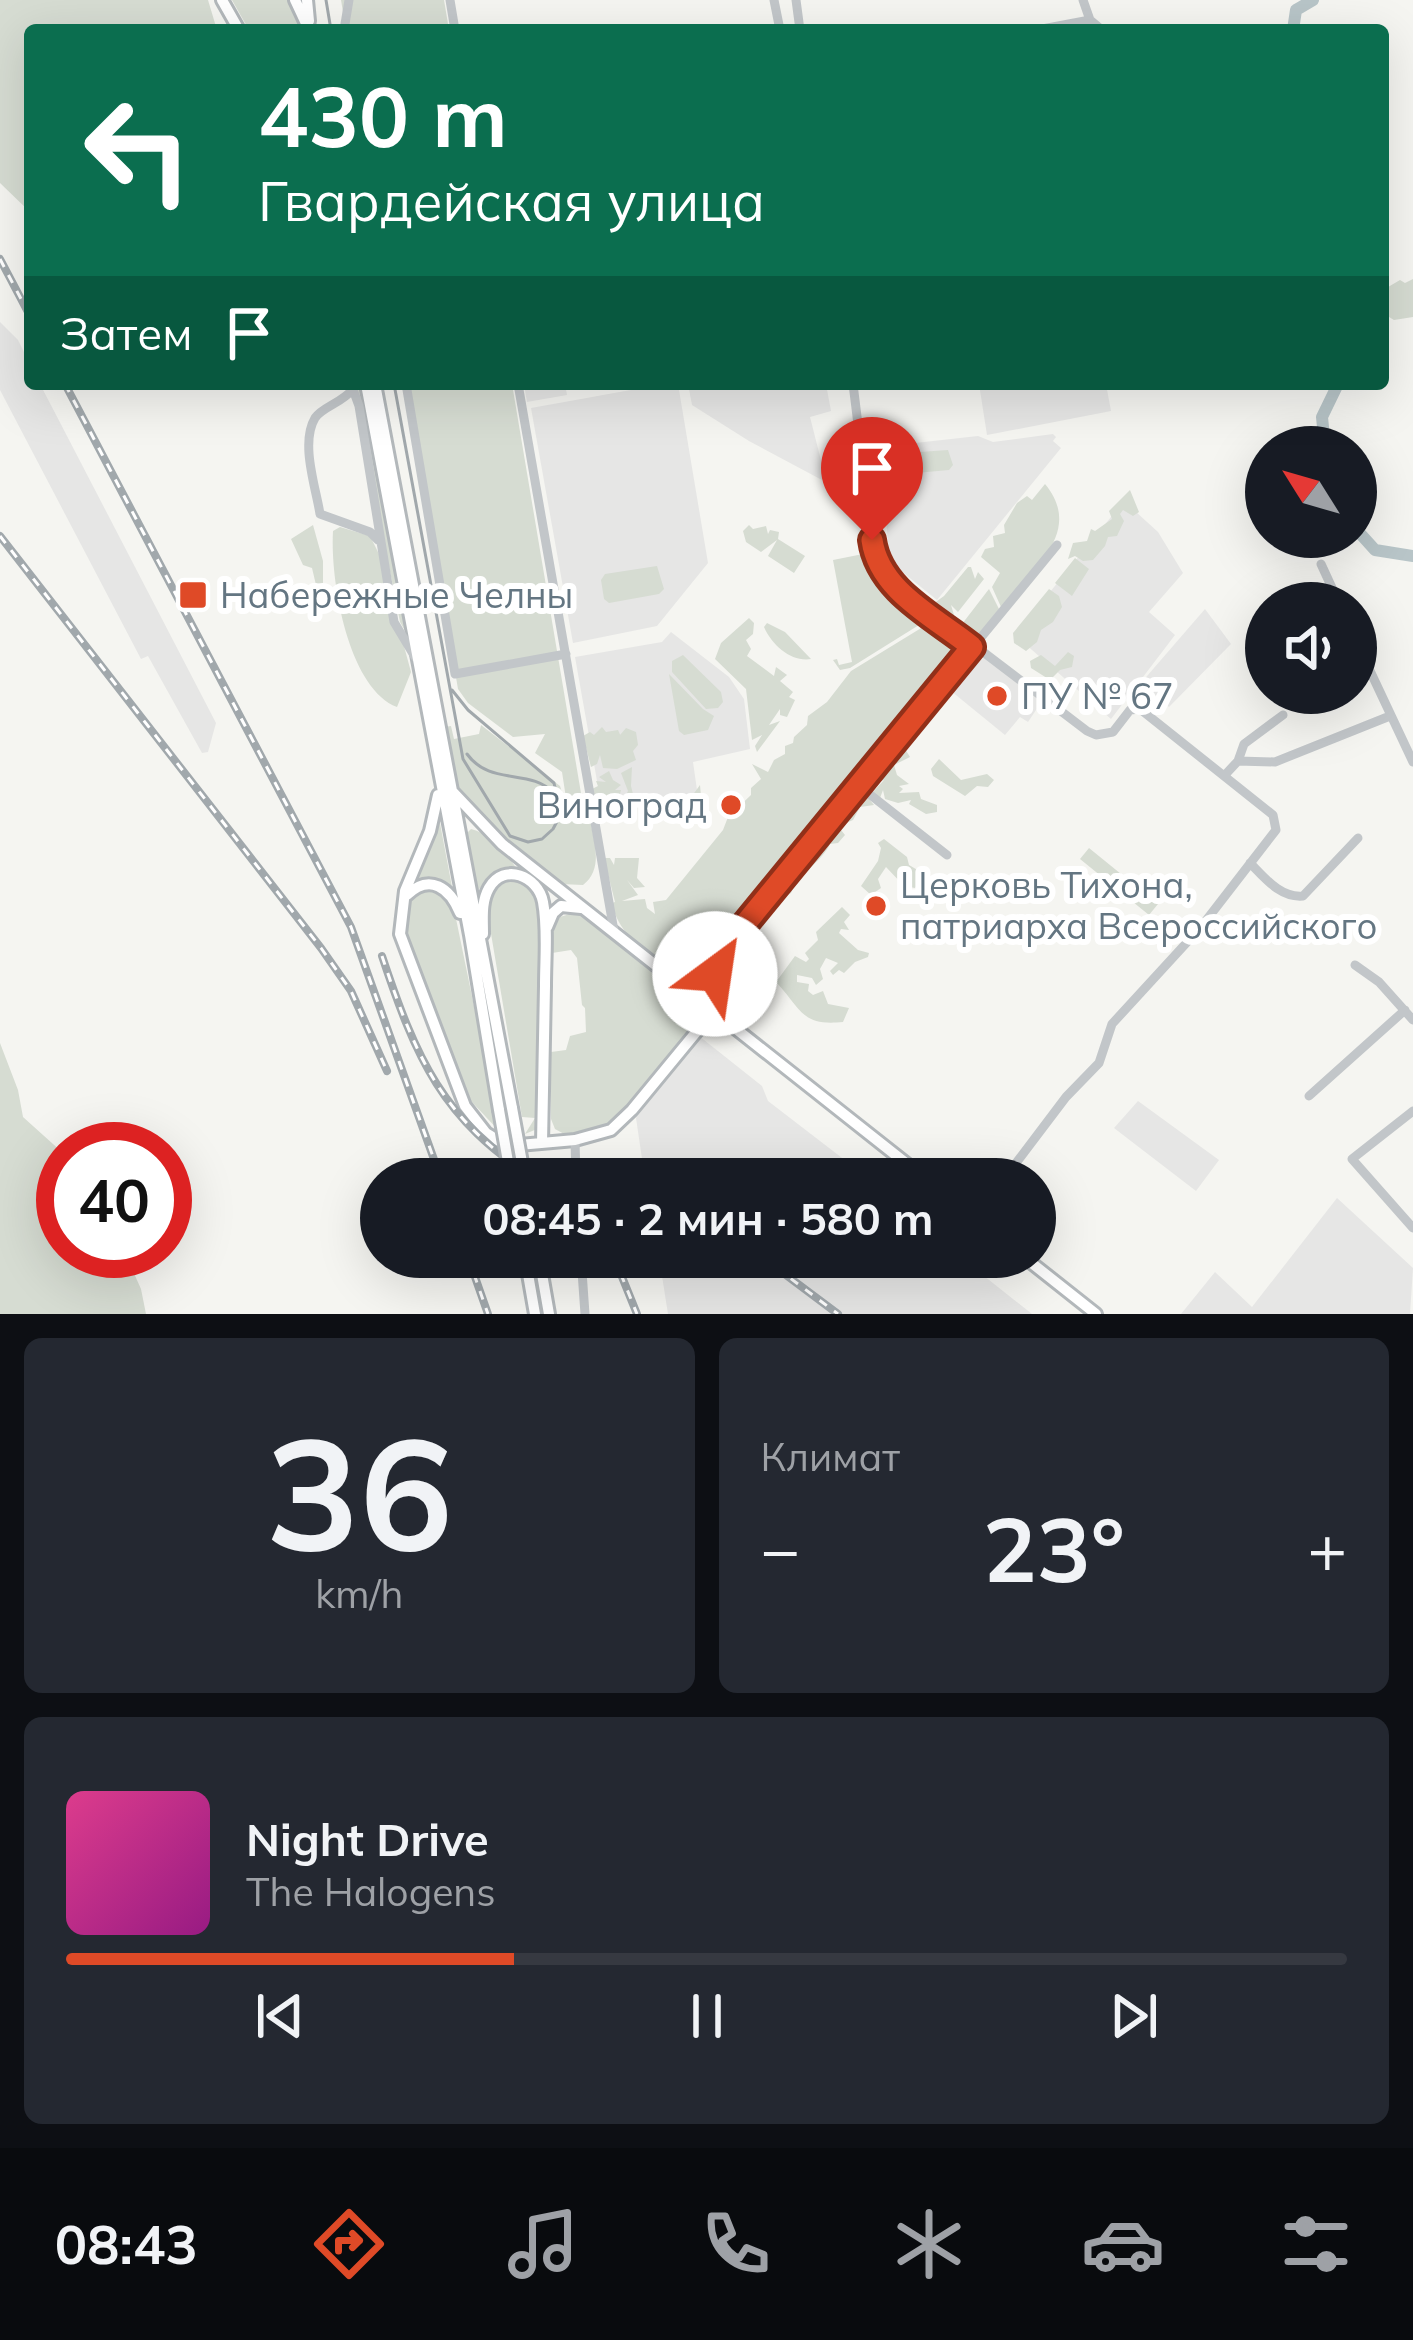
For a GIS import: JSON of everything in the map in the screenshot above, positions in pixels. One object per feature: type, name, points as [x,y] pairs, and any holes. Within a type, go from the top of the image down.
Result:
[{"type":"main road","points":[[357,390],[484,955],[509,1158]]},
{"type":"main road","points":[[376,390],[470,934],[519,1158]]},
{"type":"main road","points":[[444,786],[401,909],[402,943],[465,1106],[486,1133],[507,1146],[608,1132],[622,1122],[702,1025],[719,1015]]},
{"type":"main road","points":[[444,786],[491,834],[899,1158]]},
{"type":"main road","points":[[484,955],[484,898],[493,882],[506,874],[525,877],[540,892],[545,934],[542,1144]]},
{"type":"main road","points":[[401,909],[413,889],[435,884],[452,895],[470,934]]},
{"type":"main road","points":[[545,934],[550,917],[561,906],[578,906],[595,916]]},
{"type":"main road","points":[[702,1025],[703,1002]]},
{"type":"main road","points":[[529,1278],[535,1314]]},
{"type":"main road","points":[[543,1278],[549,1314]]},
{"type":"main road","points":[[1051,1278],[1096,1314]]},
{"type":"street","points":[[1083,0],[1095,24]]},
{"type":"street","points":[[1069,24],[1090,20]]},
{"type":"street","points":[[352,390],[314,420],[309,447],[320,514],[370,532],[381,544]]},
{"type":"street","points":[[357,390],[394,622],[416,659]]},
{"type":"street","points":[[407,390],[455,674],[566,654]]},
{"type":"street","points":[[519,390],[614,931]]},
{"type":"street","points":[[854,390],[868,517],[879,568],[893,585],[1088,731],[1096,735],[1113,732],[1130,710],[1140,709],[1277,823],[1201,927],[1112,1024],[1099,1063],[1020,1158]]},
{"type":"street","points":[[654,963],[686,967],[718,957],[1057,545]]},
{"type":"street","points":[[1321,564],[1329,582]]},
{"type":"street","points":[[1377,687],[1413,762]]},
{"type":"street","points":[[1224,776],[1238,761],[1244,744],[1283,715]]},
{"type":"street","points":[[1238,761],[1275,762],[1390,716]]},
{"type":"street","points":[[859,786],[947,855]]},
{"type":"street","points":[[1250,863],[1273,886],[1291,897],[1303,896],[1358,838]]},
{"type":"street","points":[[718,957],[719,1015]]},
{"type":"street","points":[[1355,965],[1379,982],[1413,1020]]},
{"type":"street","points":[[1309,1096],[1405,1010]]},
{"type":"street","points":[[1411,1222],[1352,1159],[1413,1111]]},
{"type":"street","points":[[575,1140],[575,1158]]},
{"type":"street","points":[[582,1278],[585,1314]]},
{"type":"shaded area","points":[[0,0],[208,0],[215,24],[24,24],[24,206],[0,183]]},
{"type":"shaded area","points":[[232,0],[291,0],[300,24],[246,24]]},
{"type":"shaded area","points":[[341,0],[444,0],[448,24],[345,24]]},
{"type":"shaded area","points":[[1413,279],[1413,317],[1394,320],[1389,317],[1389,286],[1400,280]]},
{"type":"shaded area","points":[[0,322],[24,352],[24,390],[43,390],[216,723],[208,752],[202,753],[148,656],[141,659],[0,390]]},
{"type":"shaded area","points":[[354,390],[362,390],[408,636],[400,622]]},
{"type":"shaded area","points":[[407,390],[513,390],[584,811],[589,814],[595,843],[594,870],[583,885],[561,884],[507,844],[461,797],[453,783],[444,727],[451,726],[454,739],[479,734],[481,725],[560,786],[568,811],[562,772],[535,753],[545,734],[513,737],[468,703],[458,689]]},
{"type":"shaded area","points":[[525,390],[566,390],[567,395],[527,402]]},
{"type":"shaded area","points":[[631,390],[679,390],[708,563],[657,626],[573,643],[531,408]]},
{"type":"shaded area","points":[[689,390],[827,390],[831,411],[810,417],[825,476],[822,480],[692,405]]},
{"type":"shaded area","points":[[980,390],[1107,390],[1111,411],[987,435]]},
{"type":"shaded area","points":[[1053,434],[1061,448],[937,600],[890,562],[879,447]]},
{"type":"shaded area","points":[[948,450],[953,465],[949,470],[905,474],[899,469],[898,459],[906,453]]},
{"type":"shaded area","points":[[1045,484],[1056,502],[1057,535],[1039,565],[1001,607],[992,587],[1000,573],[981,557],[985,549],[994,547],[993,536],[1005,533],[1004,525],[1017,503],[1027,496],[1032,500]]},
{"type":"shaded area","points":[[1130,490],[1139,512],[1133,516],[1123,510],[1117,536],[1108,537],[1093,560],[1068,559],[1073,543],[1087,541],[1091,529],[1112,519],[1109,511]]},
{"type":"shaded area","points":[[1124,501],[1158,532],[1183,573],[1149,612],[1175,635],[1111,719],[1015,635]]},
{"type":"shaded area","points":[[313,525],[323,561],[323,591],[313,600],[301,595],[316,585],[312,568],[303,565],[291,539]]},
{"type":"shaded area","points":[[749,525],[753,529],[766,526],[768,534],[779,532],[778,539],[805,556],[794,573],[768,556],[777,540],[761,552],[746,542],[743,531]]},
{"type":"shaded area","points":[[340,527],[370,536],[379,554],[411,672],[397,707],[380,696],[354,656],[335,576],[333,531]]},
{"type":"shaded area","points":[[868,553],[876,578],[927,620],[840,670],[833,660],[839,665],[852,662],[833,560]]},
{"type":"shaded area","points":[[1075,558],[1089,569],[1072,596],[1055,583]]},
{"type":"shaded area","points":[[657,566],[664,589],[659,594],[609,603],[604,599],[601,580],[605,574]]},
{"type":"shaded area","points":[[968,567],[975,579],[978,572],[984,579],[958,612],[951,605],[954,615],[946,620],[933,604]]},
{"type":"shaded area","points":[[989,589],[999,609],[977,637],[962,624]]},
{"type":"shaded area","points":[[1049,589],[1059,596],[1062,607],[1026,651],[1014,643],[1013,633]]},
{"type":"shaded area","points":[[1205,609],[1231,644],[1169,707],[1141,683]]},
{"type":"shaded area","points":[[749,618],[754,623],[753,634],[746,640],[751,649],[747,656],[774,676],[776,667],[787,675],[780,681],[795,700],[787,717],[780,715],[780,709],[769,725],[780,721],[757,752],[755,746],[762,735],[752,740],[746,689],[715,659],[721,643]]},
{"type":"shaded area","points":[[931,622],[959,643],[962,652],[715,957],[670,963],[638,946],[614,912],[604,858],[614,865],[615,858],[639,858],[637,878],[645,887],[634,888],[627,880],[638,895],[622,901],[645,899],[655,914],[653,902],[666,900],[723,830],[728,817],[751,795],[751,788],[761,779],[752,764],[768,772],[807,725],[808,716],[827,702],[851,671]]},
{"type":"shaded area","points":[[767,623],[785,632],[811,659],[784,652],[768,634]]},
{"type":"shaded area","points":[[671,632],[729,677],[744,699],[750,749],[693,762],[698,797],[602,809],[575,657],[662,642]]},
{"type":"shaded area","points":[[1068,652],[1074,656],[1072,667],[1050,680],[1031,668],[1030,661],[1041,655],[1055,666]]},
{"type":"shaded area","points":[[683,655],[721,692],[723,702],[718,708],[706,709],[672,672],[672,661]]},
{"type":"shaded area","name":"ПУ № 67","points":[[985,656],[1042,701],[1028,722],[1020,717],[1005,735],[951,691]]},
{"type":"shaded area","points":[[669,674],[714,716],[708,730],[684,735],[679,731]]},
{"type":"shaded area","points":[[602,727],[606,732],[618,730],[620,735],[626,728],[636,732],[636,760],[617,769],[603,768],[600,755],[591,767],[583,736],[594,735]]},
{"type":"shaded area","points":[[902,744],[910,757],[894,765],[897,775],[909,784],[899,786],[903,789],[899,793],[919,792],[921,799],[937,805],[937,812],[926,814],[909,804],[911,800],[885,799],[883,790],[880,798],[885,802],[878,806],[879,798],[873,792],[884,780],[875,783],[874,776]]},
{"type":"shaded area","points":[[939,759],[961,780],[987,774],[994,780],[965,796],[933,776],[931,769]]},
{"type":"shaded area","points":[[632,767],[637,810],[620,817],[600,817],[603,811],[596,809],[592,789],[598,786],[596,781],[606,782],[599,777],[609,771],[621,785],[615,790],[621,790],[619,798],[624,799],[628,791],[621,773]]},
{"type":"shaded area","points":[[700,785],[701,796],[709,804],[697,814],[687,815],[682,804],[672,818],[649,818],[649,811],[641,810],[671,801],[676,805],[687,795],[693,807],[692,796]]},
{"type":"shaded area","points":[[864,793],[874,805],[860,807],[853,820],[839,826],[835,835],[841,830],[845,835],[830,844],[791,893],[779,900],[780,888]]},
{"type":"shaded area","points":[[439,818],[453,892],[442,884],[408,890]]},
{"type":"shaded area","points":[[471,829],[491,839],[517,869],[498,870],[478,890],[465,835]]},
{"type":"shaded area","points":[[884,839],[926,875],[915,888],[904,886],[886,867],[878,879],[881,888],[871,895],[861,886],[878,861],[878,843]]},
{"type":"shaded area","points":[[1089,848],[1158,904],[1149,915],[1080,859]]},
{"type":"shaded area","points":[[515,878],[536,890],[541,907],[537,1129],[525,1134],[535,1118],[522,1117],[487,910],[495,889]]},
{"type":"shaded area","points":[[437,889],[454,909],[500,1132],[471,1101],[407,934],[409,902],[419,893]]},
{"type":"shaded area","points":[[842,907],[850,915],[844,922],[849,930],[839,933],[858,950],[869,953],[844,973],[839,970],[833,975],[830,971],[838,963],[826,958],[820,969],[823,979],[816,985],[812,978],[797,975],[797,982],[809,984],[813,995],[823,991],[828,1004],[849,1008],[843,1022],[819,1022],[804,1014],[776,982],[795,956],[809,959],[805,953],[818,940],[816,932]]},
{"type":"shaded area","points":[[579,911],[702,1005],[700,1021],[614,1123],[566,1135],[555,1129],[551,1119],[551,1052],[566,1050],[570,1036],[586,1032],[585,1008],[577,958],[571,950],[552,953],[552,931],[560,917]]},
{"type":"shaded area","points":[[709,966],[715,997],[707,1000],[677,972]]},
{"type":"shaded area","points":[[699,1036],[762,1086],[768,1101],[842,1158],[642,1158],[636,1118]]},
{"type":"shaded area","points":[[0,1043],[23,1117],[36,1129],[36,1278],[136,1278],[146,1314],[0,1314]]},
{"type":"shaded area","points":[[1138,1101],[1219,1160],[1196,1191],[1114,1128]]},
{"type":"shaded area","points":[[1337,1198],[1413,1268],[1410,1314],[1181,1314],[1215,1272],[1252,1307]]},
{"type":"shaded area","points":[[662,1278],[987,1278],[1032,1314],[668,1314]]},
{"type":"waterway","points":[[1294,24],[1296,10],[1313,0]]},
{"type":"waterway","points":[[1323,426],[1322,417],[1335,390]]},
{"type":"waterway","points":[[1377,550],[1413,556]]},
{"type":"tram line","points":[[326,0],[330,24]]},
{"type":"tram line","points":[[395,390],[463,759],[510,836],[528,842],[542,839],[561,814],[554,783],[468,710],[452,690]]},
{"type":"tram line","points":[[467,754],[487,770],[534,781],[555,794]]},
{"type":"railway","points":[[0,259],[24,305]]},
{"type":"railway","points":[[68,390],[351,927],[434,1158]]},
{"type":"railway","points":[[0,536],[321,948],[351,991],[387,1071]]},
{"type":"railway","points":[[382,956],[407,1026],[436,1084],[477,1134],[505,1158]]},
{"type":"railway","points":[[475,1278],[488,1314]]},
{"type":"railway","points":[[622,1278],[637,1314]]},
{"type":"railway","points":[[790,1278],[838,1314]]},
{"type":"place","name":"Набережные Челны","points":[[193,595]]},
{"type":"place","name":"ПУ № 67","points":[[997,696]]},
{"type":"place","name":"Виноград","points":[[731,805]]},
{"type":"place","name":"Церковь Тихона, патриарха Всероссийского","points":[[876,906]]},
{"type":"route","points":[[715,974],[718,957],[972,647],[886,578],[872,540]]}]
